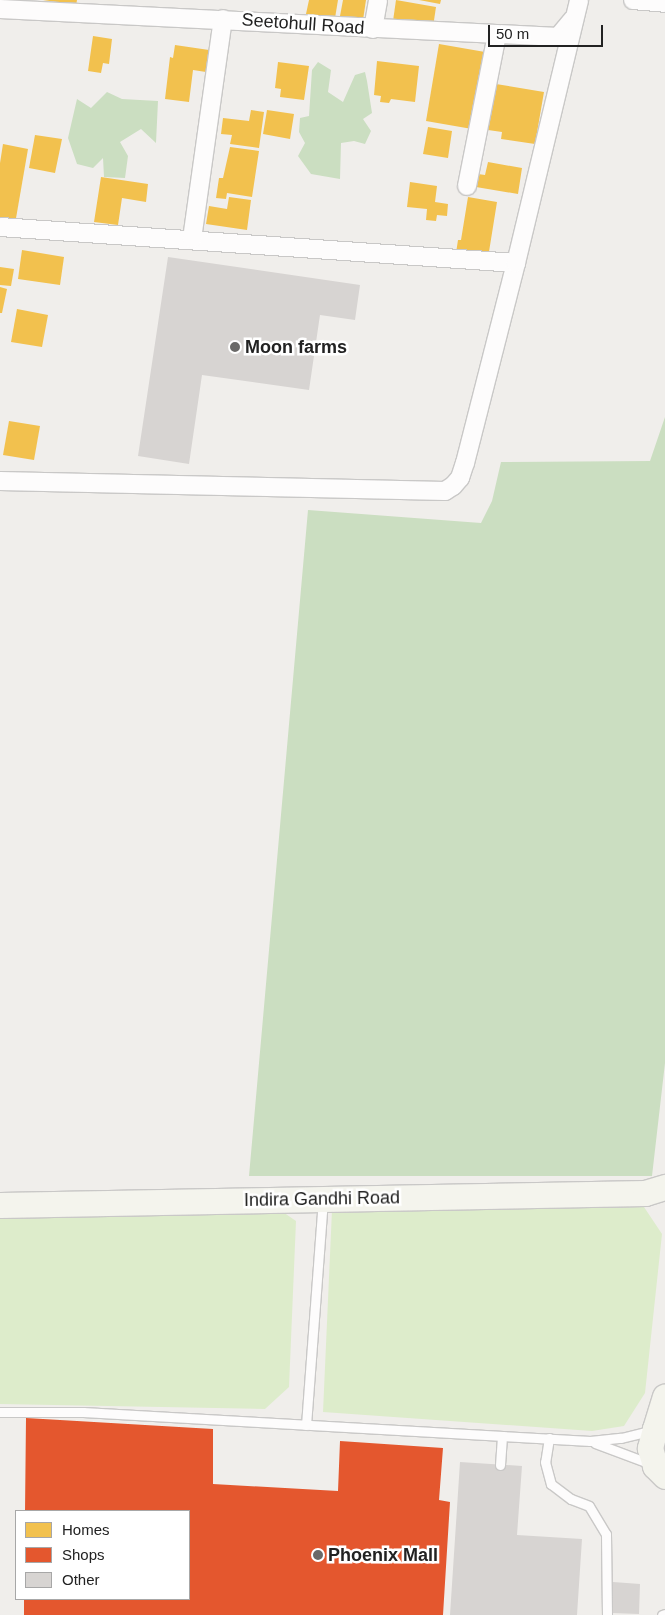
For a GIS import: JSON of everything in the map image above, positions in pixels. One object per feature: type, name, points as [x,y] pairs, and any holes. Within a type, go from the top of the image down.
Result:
[{"type":"street","points":[[373,29],[378,0]]},
{"type":"street","points":[[0,481],[444,491],[460,478],[516,263],[579,0]]},
{"type":"street","name":"Seetohull Road","points":[[0,9],[558,37],[590,0]]},
{"type":"street","points":[[633,0],[665,3]]},
{"type":"street","points":[[192,239],[223,19]]},
{"type":"street","points":[[467,186],[497,35]]},
{"type":"street","points":[[0,227],[516,263]]},
{"type":"street","name":"Indira Gandhi Road","points":[[0,1205],[655,1190],[665,1207]]},
{"type":"street","points":[[662,1474],[650,1448],[660,1424],[665,1397]]},
{"type":"lane","points":[[306,1425],[323,1199]]},
{"type":"lane","points":[[0,1412],[83,1412],[590,1441],[621,1438],[660,1424]]},
{"type":"lane","points":[[500,1465],[502,1436]]},
{"type":"lane","points":[[549,1438],[545,1462],[551,1484],[570,1499],[589,1506],[606,1534],[607,1615]]},
{"type":"lane","points":[[590,1441],[662,1474]]},
{"type":"green space","points":[[318,62],[331,70],[328,92],[343,102],[355,75],[365,72],[367,81],[372,113],[363,119],[371,131],[365,144],[354,141],[341,143],[340,179],[311,174],[298,156],[305,143],[299,132],[300,118],[309,116],[312,70]]},
{"type":"green space","points":[[107,92],[122,99],[158,101],[156,143],[141,129],[120,142],[128,156],[125,178],[104,177],[103,158],[93,168],[77,164],[68,138],[77,99],[91,108]]},
{"type":"green space","points":[[665,417],[665,1063],[652,1176],[249,1176],[308,510],[481,523],[492,501],[501,462],[650,461]]},
{"type":"green space","points":[[644,1207],[662,1234],[645,1393],[624,1426],[592,1431],[323,1412],[332,1210]]},
{"type":"green space","points":[[280,1210],[296,1221],[289,1387],[265,1409],[0,1404],[0,1219]]},
{"type":"building: Homes","points":[[43,0],[77,0],[76,5]]},
{"type":"building: Homes","points":[[309,0],[338,0],[335,18],[306,14]]},
{"type":"building: Homes","points":[[343,0],[366,0],[363,20],[340,16]]},
{"type":"building: Homes","points":[[396,0],[436,7],[433,27],[393,21]]},
{"type":"building: Homes","points":[[419,0],[441,0],[440,4]]},
{"type":"building: Homes","points":[[93,36],[112,39],[109,64],[103,63],[101,73],[88,71]]},
{"type":"building: Homes","points":[[439,44],[485,52],[472,129],[426,121]]},
{"type":"building: Homes","points":[[175,45],[209,50],[206,72],[193,70],[189,102],[165,99],[170,57],[173,58]]},
{"type":"building: Homes","points":[[377,61],[419,66],[415,102],[391,99],[389,103],[380,102],[381,96],[374,95]]},
{"type":"building: Homes","points":[[278,62],[309,66],[304,100],[280,97],[281,89],[275,88]]},
{"type":"building: Homes","points":[[496,84],[544,92],[535,144],[501,139],[502,132],[488,130]]},
{"type":"building: Homes","points":[[251,110],[264,112],[259,148],[230,144],[232,135],[221,134],[223,118],[249,121]]},
{"type":"building: Homes","points":[[267,110],[294,114],[290,139],[263,134]]},
{"type":"building: Homes","points":[[428,127],[452,131],[448,158],[423,154]]},
{"type":"building: Homes","points":[[35,135],[62,139],[55,173],[29,168]]},
{"type":"building: Homes","points":[[3,144],[28,149],[15,224],[0,222],[0,163]]},
{"type":"building: Homes","points":[[230,147],[259,151],[252,197],[227,193],[226,199],[216,198],[219,178],[223,178]]},
{"type":"building: Homes","points":[[488,162],[522,168],[518,194],[476,187],[478,174],[485,175]]},
{"type":"building: Homes","points":[[101,177],[148,184],[146,202],[122,198],[118,225],[94,222]]},
{"type":"building: Homes","points":[[410,182],[437,186],[435,202],[448,204],[447,216],[437,215],[436,221],[426,220],[427,209],[407,207]]},
{"type":"building: Homes","points":[[229,197],[251,200],[247,230],[206,224],[209,206],[227,209]]},
{"type":"building: Homes","points":[[468,197],[497,202],[488,258],[456,253],[458,240],[461,240]]},
{"type":"building: Homes","points":[[22,250],[64,257],[60,285],[18,279]]},
{"type":"building: Homes","points":[[0,267],[14,269],[11,286],[0,285]]},
{"type":"building: Homes","points":[[0,287],[7,289],[2,313],[0,313]]},
{"type":"building: Homes","points":[[17,309],[48,315],[42,347],[11,342]]},
{"type":"building: Homes","points":[[9,421],[40,426],[34,460],[3,455]]},
{"type":"building: Shops","name":"Phoenix Mall","points":[[26,1418],[213,1429],[213,1484],[338,1491],[340,1441],[443,1448],[439,1500],[450,1502],[443,1615],[24,1615],[24,1600],[190,1600],[190,1510],[25,1510]]},
{"type":"building: Other","name":"Moon farms","points":[[168,257],[360,285],[355,320],[320,315],[309,390],[202,375],[189,464],[138,456]]},
{"type":"building: Other","points":[[460,1462],[522,1466],[517,1535],[582,1539],[577,1615],[450,1615]]},
{"type":"building: Other","points":[[613,1582],[640,1584],[639,1614],[612,1613]]},
{"type":"place","name":"Moon farms","points":[[235,347]]},
{"type":"place","name":"Phoenix Mall","points":[[318,1555]]}]
